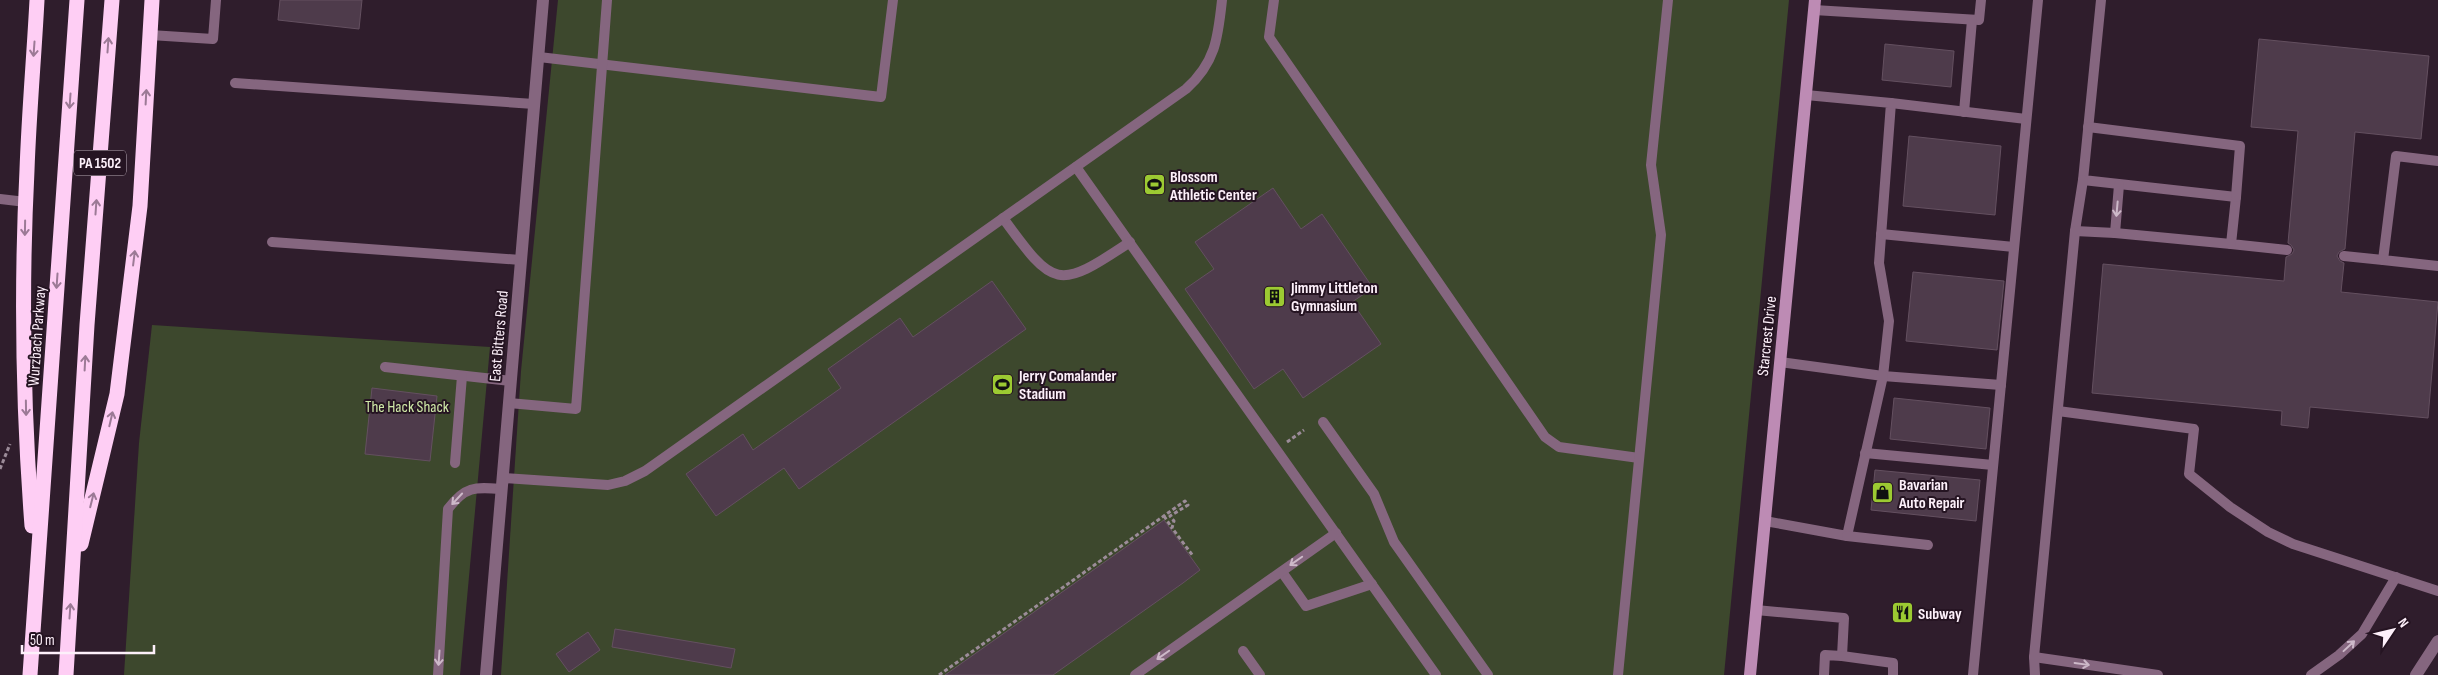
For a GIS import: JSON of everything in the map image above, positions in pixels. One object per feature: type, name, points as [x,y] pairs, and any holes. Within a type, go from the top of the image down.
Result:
[{"type":"highway","points":[[36,585],[27,464],[24,309],[26,202],[37,0]]},
{"type":"highway","name":"Wurzbach Parkway","points":[[30,675],[77,0]]},
{"type":"highway","name":"PA 1502","points":[[66,675],[87,325],[112,0]]},
{"type":"highway","points":[[72,582],[117,394],[140,206],[152,0]]},
{"type":"main road","name":"Starcrest Drive","points":[[1750,675],[1815,5]]},
{"type":"street","name":"East Bitters Road","points":[[486,675],[543,0]]},
{"type":"street","points":[[2416,675],[2438,641]]},
{"type":"lane","points":[[150,35],[213,39],[216,0]]},
{"type":"lane","points":[[509,403],[576,409],[607,0]]},
{"type":"lane","points":[[538,57],[881,97],[892,0]]},
{"type":"lane","points":[[438,675],[448,509],[459,494],[476,487],[502,484],[608,485],[625,481],[645,471],[1186,89],[1200,76],[1212,56],[1218,36],[1222,0]]},
{"type":"lane","points":[[1274,0],[1269,37],[1545,437],[1559,447],[1639,458]]},
{"type":"lane","points":[[1618,675],[1661,235],[1651,165],[1668,0]]},
{"type":"lane","points":[[1815,5],[1979,20],[1981,0]]},
{"type":"lane","points":[[1973,675],[2038,0]]},
{"type":"lane","points":[[2035,675],[2034,658],[2075,231],[2083,180],[2101,0]]},
{"type":"lane","points":[[1964,112],[1972,20]]},
{"type":"lane","points":[[235,83],[534,104]]},
{"type":"lane","points":[[1806,95],[2026,119]]},
{"type":"lane","points":[[1847,536],[1883,376],[1889,321],[1878,263],[1891,103]]},
{"type":"lane","points":[[2088,127],[2240,146],[2231,244]]},
{"type":"lane","points":[[2383,260],[2396,156],[2438,161]]},
{"type":"lane","points":[[1076,167],[1436,675]]},
{"type":"lane","points":[[2083,180],[2236,196]]},
{"type":"lane","points":[[2115,233],[2119,185]]},
{"type":"lane","points":[[0,199],[26,202]]},
{"type":"lane","points":[[1003,218],[1030,255],[1053,274],[1063,277],[1090,268],[1130,242]]},
{"type":"lane","points":[[2075,231],[2115,233],[2287,250]]},
{"type":"lane","points":[[1881,234],[2014,247]]},
{"type":"lane","points":[[272,242],[521,260]]},
{"type":"lane","points":[[2344,256],[2438,266]]},
{"type":"lane","points":[[1780,362],[1883,376],[2001,385]]},
{"type":"lane","points":[[385,368],[511,381]]},
{"type":"lane","points":[[455,463],[462,376]]},
{"type":"lane","points":[[2058,411],[2194,428],[2189,474],[2230,507],[2268,532],[2292,544],[2438,591]]},
{"type":"lane","points":[[1323,422],[1374,494],[1394,542],[1488,675]]},
{"type":"lane","points":[[1865,453],[1993,465]]},
{"type":"lane","points":[[1765,521],[1847,536],[1928,545]]},
{"type":"lane","points":[[1135,675],[1336,533]]},
{"type":"lane","points":[[1282,572],[1306,606],[1372,584]]},
{"type":"lane","points":[[2311,675],[2339,655],[2362,634],[2396,577]]},
{"type":"lane","points":[[1756,610],[1844,618],[1842,656]]},
{"type":"lane","points":[[1243,651],[1260,675]]},
{"type":"lane","points":[[1824,675],[1825,655],[1894,662],[1893,675]]},
{"type":"lane","points":[[2034,658],[2158,675]]},
{"type":"path","points":[[1288,442],[1304,430]]},
{"type":"path","points":[[939,675],[1185,501],[1188,504],[1170,516],[1174,521],[1172,528]]},
{"type":"path","points":[[1164,516],[1193,556]]},
{"type":"green space","name":"Blossom Athletic Center","points":[[558,0],[1789,0],[1724,675],[501,675],[521,371]]},
{"type":"green space","name":"The Hack Shack","points":[[152,325],[490,347],[460,675],[124,675],[139,443]]},
{"type":"building","points":[[280,0],[362,0],[359,29],[278,20]]},
{"type":"building","points":[[2259,39],[2429,56],[2421,139],[2355,132],[2345,249],[2339,252],[2337,256],[2344,263],[2341,292],[2438,302],[2428,418],[2310,407],[2308,428],[2281,425],[2282,411],[2092,393],[2103,264],[2284,281],[2286,257],[2292,254],[2294,250],[2288,243],[2298,131],[2251,127]]},
{"type":"building","points":[[1885,44],[1954,51],[1951,87],[1882,80]]},
{"type":"building","points":[[1909,136],[2001,146],[1995,215],[1903,206]]},
{"type":"building","name":"Jimmy Littleton Gymnasium","points":[[1273,188],[1301,229],[1322,214],[1373,288],[1352,302],[1381,344],[1303,398],[1283,369],[1254,389],[1185,289],[1214,269],[1195,242]]},
{"type":"building","points":[[1913,272],[2004,281],[1997,350],[1906,341]]},
{"type":"building","points":[[992,281],[1026,329],[799,489],[784,468],[716,516],[686,474],[743,434],[753,450],[841,388],[828,369],[900,318],[913,337]]},
{"type":"building","points":[[372,388],[437,396],[430,461],[365,454]]},
{"type":"building","points":[[1894,398],[1990,408],[1986,449],[1890,439]]},
{"type":"building","points":[[1875,470],[1980,480],[1976,521],[1871,510]]},
{"type":"building","points":[[1164,520],[1200,570],[1183,583],[1053,675],[945,675]]},
{"type":"building","points":[[615,629],[735,649],[731,668],[612,647]]},
{"type":"building","points":[[588,632],[600,650],[569,672],[556,654]]},
{"type":"place","name":"Blossom Athletic Center","points":[[1154,185]]},
{"type":"place","name":"Jimmy Littleton Gymnasium","points":[[1275,296]]},
{"type":"place","name":"Jerry Comalander Stadium","points":[[1003,384]]},
{"type":"place","name":"Bavarian Auto Repair","points":[[1883,493]]},
{"type":"place","name":"Subway","points":[[1902,613]]}]
